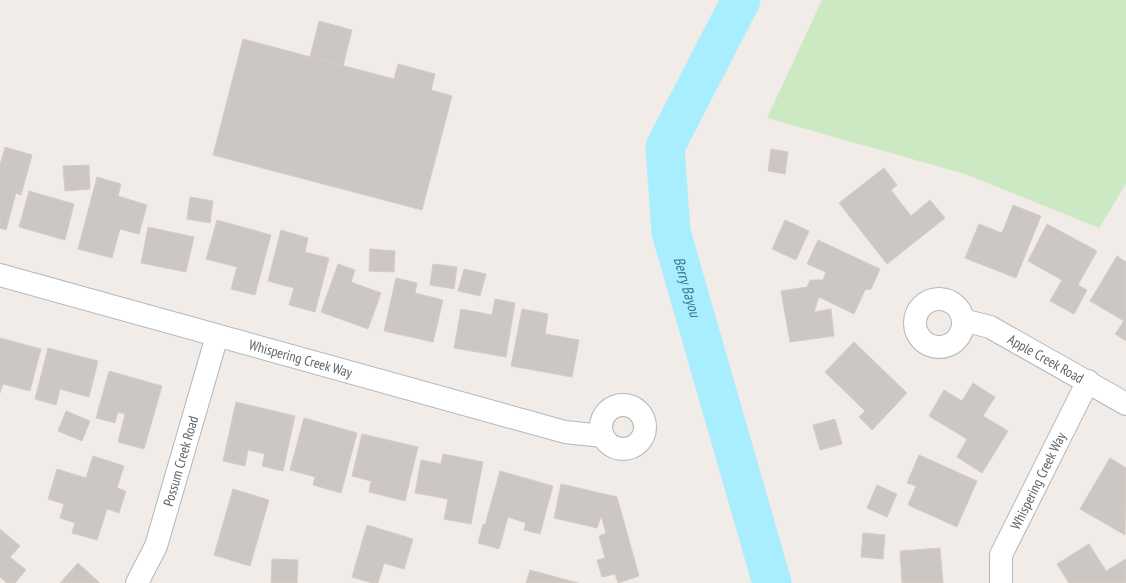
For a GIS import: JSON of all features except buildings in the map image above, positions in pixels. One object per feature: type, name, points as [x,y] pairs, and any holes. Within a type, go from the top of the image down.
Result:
[{"type":"street","name":"Whispering Creek Way","points":[[0,275],[565,432],[603,436]]},
{"type":"street","name":"Apple Creek Road","points":[[963,320],[990,327],[1126,404]]},
{"type":"street","name":"Possum Creek Road","points":[[137,583],[156,546],[217,336]]},
{"type":"street","name":"Whispering Creek Way","points":[[1001,583],[1001,555],[1088,381]]},
{"type":"green space","points":[[822,0],[1126,0],[1126,184],[1099,228],[965,174],[767,118]]},
{"type":"waterway","name":"Berry Bayou","points":[[741,0],[665,147],[671,232],[772,583]]}]
